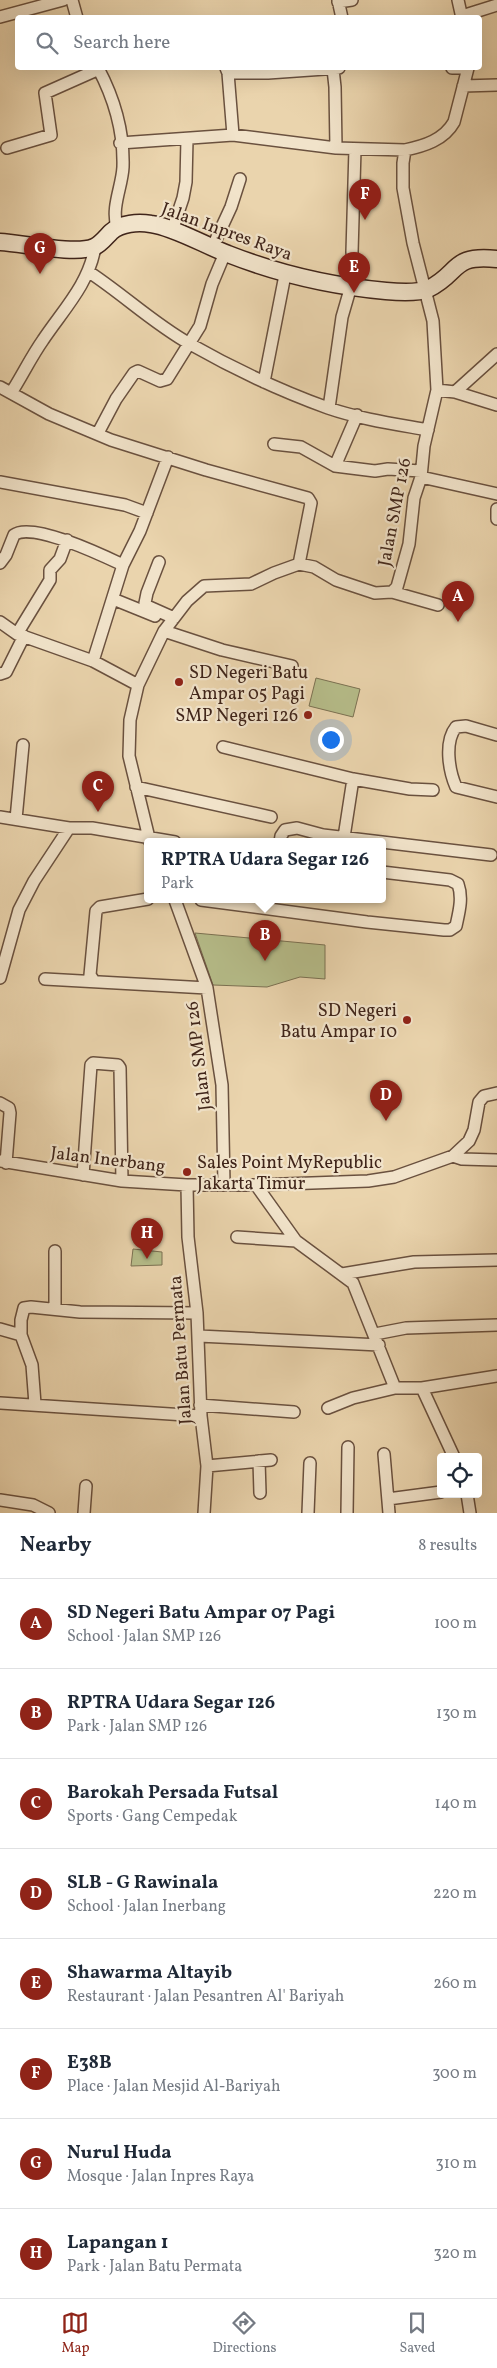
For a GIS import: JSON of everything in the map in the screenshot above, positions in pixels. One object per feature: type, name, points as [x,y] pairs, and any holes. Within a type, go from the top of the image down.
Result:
[{"type":"street","points":[[0,17],[63,0]]},
{"type":"street","points":[[72,0],[75,15]]},
{"type":"street","points":[[341,15],[338,1],[352,0]]},
{"type":"street","points":[[458,0],[462,15]]},
{"type":"street","points":[[468,15],[497,6]]},
{"type":"street","points":[[7,148],[51,134],[44,93],[94,70]]},
{"type":"street","points":[[0,242],[77,250],[95,247],[118,227],[114,209],[123,166],[119,121],[112,97],[99,70]]},
{"type":"street","points":[[227,70],[233,135]]},
{"type":"street","points":[[336,70],[336,148]]},
{"type":"street","points":[[120,143],[233,135],[278,139],[336,148],[405,150],[437,139],[450,130],[468,70]]},
{"type":"street","points":[[464,86],[497,85]]},
{"type":"street","points":[[172,231],[184,190],[187,163],[186,139]]},
{"type":"street","points":[[329,408],[342,317],[353,286],[355,149]]},
{"type":"street","name":"Jalan SMP 126","points":[[299,564],[314,567],[336,580],[375,593],[392,592],[396,587],[409,544],[414,498],[421,474],[437,390],[435,336],[427,289],[413,242],[403,188],[405,150]]},
{"type":"street","points":[[98,433],[116,399],[134,373],[138,371],[160,381],[167,379],[190,344],[200,326],[219,250],[240,179]]},
{"type":"street","name":"Jalan Inpres Raya","points":[[118,227],[138,223],[154,224],[286,275],[387,291],[427,289]]},
{"type":"street","points":[[11,393],[43,340],[69,306],[89,272],[95,247]]},
{"type":"street","points":[[427,289],[466,259],[476,257],[497,259]]},
{"type":"street","points":[[89,272],[140,311],[190,344],[264,382],[329,408],[428,430]]},
{"type":"street","points":[[264,382],[286,275]]},
{"type":"street","points":[[456,392],[497,354]]},
{"type":"street","points":[[0,387],[49,414],[111,440],[206,470],[308,498],[311,503],[299,564],[251,584],[204,586],[187,601],[170,624],[138,686],[128,735],[129,756],[149,838]]},
{"type":"street","points":[[437,390],[456,392],[497,405]]},
{"type":"street","points":[[335,466],[357,415]]},
{"type":"street","points":[[274,444],[301,446],[335,466],[374,471],[388,469],[421,474],[497,494]]},
{"type":"street","points":[[93,661],[123,565],[147,513],[168,457]]},
{"type":"street","points":[[0,482],[125,505],[147,513]]},
{"type":"street","points":[[497,508],[497,519]]},
{"type":"street","points":[[2,556],[14,535],[18,532],[67,540],[123,565]]},
{"type":"street","points":[[0,674],[6,672],[21,635],[50,580],[50,570],[60,559],[67,540]]},
{"type":"street","points":[[159,562],[146,593],[145,603],[170,624]]},
{"type":"street","points":[[392,592],[438,606]]},
{"type":"street","points":[[118,601],[222,650],[292,666]]},
{"type":"street","points":[[0,622],[21,635],[93,661],[138,686]]},
{"type":"street","points":[[497,735],[466,726],[456,727],[452,734],[450,772],[456,787],[497,797]]},
{"type":"street","points":[[16,819],[23,745]]},
{"type":"street","points":[[223,747],[353,779],[410,789],[432,790]]},
{"type":"street","points":[[344,837],[353,779]]},
{"type":"street","points":[[136,788],[271,817]]},
{"type":"street","points":[[0,817],[69,828],[92,828],[144,838]]},
{"type":"street","points":[[0,978],[19,910],[34,881],[69,828]]},
{"type":"street","points":[[281,838],[283,832],[290,828],[323,836],[352,838]]},
{"type":"street","points":[[386,842],[491,855]]},
{"type":"street","points":[[224,903],[444,930],[450,930],[456,926],[460,908],[458,884],[450,880],[386,872]]},
{"type":"street","points":[[94,981],[90,975],[96,911],[100,907],[144,900]]},
{"type":"street","name":"Jalan SMP 126","points":[[176,903],[207,988],[222,1085],[224,1184]]},
{"type":"street","points":[[45,979],[207,988]]},
{"type":"street","points":[[83,1175],[91,1065],[118,1065],[120,1068],[122,1181]]},
{"type":"street","name":"Jalan Inerbang","points":[[3,1162],[122,1181],[187,1186],[368,1181],[394,1177],[453,1156],[469,1142],[474,1130],[479,1102],[484,1096],[497,1093]]},
{"type":"street","points":[[0,1103],[9,1108],[3,1162]]},
{"type":"street","points":[[453,1156],[462,1159],[497,1160]]},
{"type":"street","points":[[256,1185],[296,1241],[353,1282],[395,1388]]},
{"type":"street","name":"Jalan Batu Permata","points":[[187,1186],[188,1237],[198,1313],[201,1411],[207,1466],[204,1513]]},
{"type":"street","points":[[237,1237],[296,1241]]},
{"type":"street","points":[[55,1251],[55,1308]]},
{"type":"street","points":[[342,1274],[414,1262],[497,1260]]},
{"type":"street","points":[[35,1404],[32,1365],[29,1352],[21,1335],[21,1320],[24,1308],[55,1308],[80,1312],[198,1313]]},
{"type":"street","points":[[199,1336],[377,1339],[406,1328],[497,1325]]},
{"type":"street","points":[[0,1329],[21,1335]]},
{"type":"street","points":[[328,1408],[353,1398],[395,1388],[422,1388],[497,1376]]},
{"type":"street","points":[[422,1388],[452,1453]]},
{"type":"street","points":[[0,1403],[201,1411],[294,1412]]},
{"type":"street","points":[[347,1513],[348,1447]]},
{"type":"street","points":[[384,1454],[389,1513]]},
{"type":"street","points":[[207,1466],[265,1460],[260,1493]]},
{"type":"street","points":[[308,1513],[310,1462]]},
{"type":"street","points":[[84,1513],[86,1486]]},
{"type":"street","points":[[388,1499],[437,1493]]},
{"type":"street","points":[[468,1498],[470,1513]]},
{"type":"street","points":[[0,1500],[33,1505],[49,1513]]},
{"type":"green space","points":[[316,678],[360,689],[353,717],[309,706]]},
{"type":"green space","points":[[195,933],[325,945],[325,979],[300,977],[267,987],[213,985]]},
{"type":"green space","points":[[133,1249],[162,1252],[162,1265],[131,1266]]},
{"type":"place","name":"E38B","points":[[365,220]]},
{"type":"place","name":"Nurul Huda","points":[[40,274]]},
{"type":"place","name":"Shawarma Altayib","points":[[354,293]]},
{"type":"place","name":"SD Negeri Batu Ampar 07 Pagi","points":[[458,622]]},
{"type":"place","name":"SD Negeri Batu Ampar 05 Pagi","points":[[179,682]]},
{"type":"place","name":"SMP Negeri 126","points":[[308,715]]},
{"type":"place","name":"Barokah Persada Futsal","points":[[98,812]]},
{"type":"place","name":"RPTRA Udara Segar 126","points":[[265,961]]},
{"type":"place","name":"SD Negeri Batu Ampar 10","points":[[407,1020]]},
{"type":"place","name":"SLB - G Rawinala","points":[[386,1121]]},
{"type":"place","name":"Sales Point MyRepublic Jakarta Timur","points":[[187,1172]]},
{"type":"place","name":"Lapangan 1","points":[[147,1259]]}]
